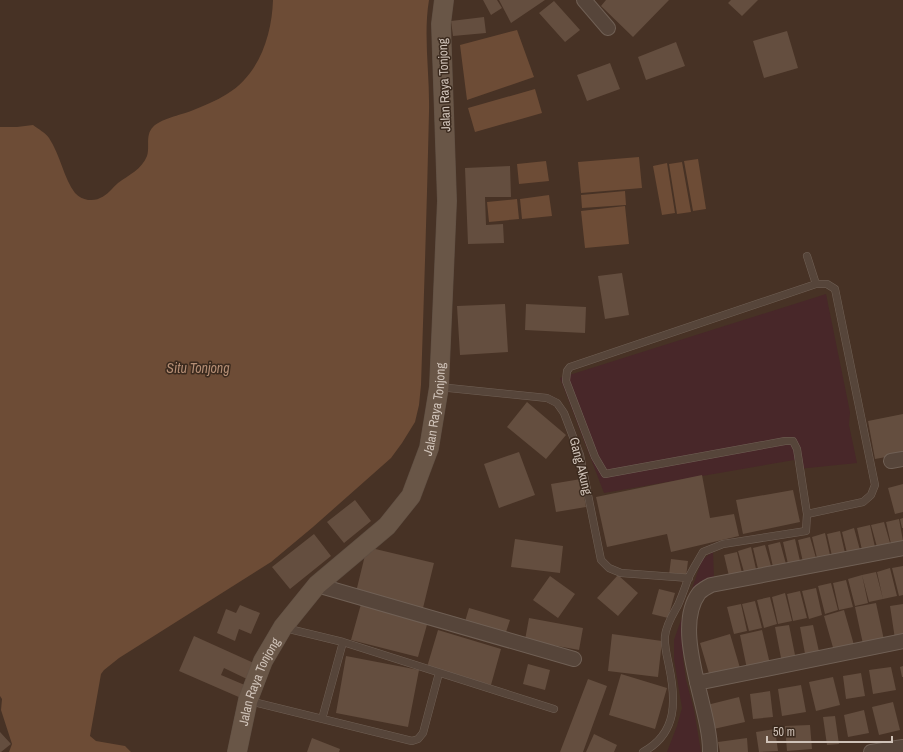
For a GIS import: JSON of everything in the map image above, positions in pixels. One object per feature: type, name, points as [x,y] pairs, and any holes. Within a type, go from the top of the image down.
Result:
[{"type":"main road","name":"Jalan Raya Tonjong","points":[[237,752],[248,700],[263,660],[283,627],[317,585],[386,526],[411,496],[430,448],[439,387],[447,201],[442,24],[444,0]]},
{"type":"street","points":[[584,0],[608,28]]},
{"type":"street","points":[[710,752],[708,730],[697,683],[688,631],[692,608],[699,593],[711,585],[903,548]]},
{"type":"street","points":[[317,585],[574,659]]},
{"type":"street","points":[[697,683],[903,641]]},
{"type":"street","points":[[871,752],[903,747]]},
{"type":"lane","points":[[807,256],[816,284]]},
{"type":"lane","points":[[643,752],[656,743],[664,733],[671,720],[674,692],[665,644],[665,635],[688,578],[703,552],[723,544],[806,531],[807,514],[797,450],[793,441],[785,441],[605,474],[595,457],[566,381],[567,371],[570,367],[816,284],[827,284],[835,289],[875,485],[871,495],[863,502],[807,514]]},
{"type":"lane","name":"Gang Akung","points":[[439,387],[547,398],[558,403],[570,426],[580,455],[601,560],[609,568],[621,573],[688,578]]},
{"type":"lane","points":[[283,627],[343,642],[554,709]]},
{"type":"lane","points":[[322,718],[343,642]]},
{"type":"lane","points":[[248,700],[412,740],[418,738],[423,733],[439,673]]},
{"type":"shaded area","points":[[826,294],[850,412],[849,425],[857,463],[798,469],[794,460],[604,493],[560,378]]},
{"type":"shaded area","points":[[713,551],[714,580],[683,637],[683,658],[686,680],[694,710],[701,752],[667,752],[682,708],[674,659],[674,640],[702,560]]},
{"type":"water","name":"Situ Tonjong","points":[[273,0],[429,0],[427,14],[427,42],[429,112],[421,385],[419,405],[415,422],[391,458],[271,562],[119,658],[104,670],[101,674],[90,736],[96,741],[125,746],[131,752],[9,752],[12,744],[1,710],[2,699],[0,696],[0,127],[33,125],[42,131],[48,136],[53,144],[68,181],[75,193],[86,200],[99,199],[142,165],[148,152],[149,134],[156,124],[165,119],[191,111],[218,99],[238,86],[248,76],[262,53],[270,27]]},
{"type":"water","points":[[517,30],[534,77],[467,100],[460,45]]},
{"type":"water","points":[[535,89],[542,113],[475,132],[468,108]]},
{"type":"water","points":[[639,157],[642,188],[581,193],[578,162]]},
{"type":"water","points":[[698,159],[706,209],[693,211],[684,161]]},
{"type":"water","points":[[546,161],[549,181],[519,184],[517,164]]},
{"type":"water","points":[[682,162],[691,212],[677,214],[669,164]]},
{"type":"water","points":[[667,163],[675,213],[662,215],[653,166]]},
{"type":"water","points":[[625,191],[626,205],[582,208],[581,195]]},
{"type":"water","points":[[549,195],[552,216],[522,219],[520,199]]},
{"type":"water","points":[[517,199],[519,219],[489,222],[487,202]]},
{"type":"water","points":[[625,206],[629,244],[585,248],[581,211]]},
{"type":"building","points":[[483,0],[497,0],[502,8],[491,15]]},
{"type":"building","points":[[499,0],[545,0],[511,23]]},
{"type":"building","points":[[606,0],[669,0],[633,37],[601,6]]},
{"type":"building","points":[[731,0],[758,0],[742,16],[728,3]]},
{"type":"building","points":[[554,1],[580,30],[565,42],[539,13]]},
{"type":"building","points":[[484,17],[486,33],[453,36],[451,21]]},
{"type":"building","points":[[787,31],[798,68],[764,78],[753,41]]},
{"type":"building","points":[[676,42],[685,66],[646,80],[638,57]]},
{"type":"building","points":[[610,63],[620,89],[587,101],[577,75]]},
{"type":"building","points":[[510,166],[511,197],[485,197],[486,225],[503,224],[504,243],[468,244],[465,168]]},
{"type":"building","points":[[622,273],[629,315],[605,319],[598,276]]},
{"type":"building","points":[[505,304],[508,352],[460,355],[457,306]]},
{"type":"building","points":[[526,304],[586,307],[585,333],[525,330]]},
{"type":"building","points":[[527,402],[566,435],[546,459],[507,427]]},
{"type":"building","points":[[903,414],[903,454],[875,459],[868,421]]},
{"type":"building","points":[[519,452],[535,495],[499,508],[484,464]]},
{"type":"building","points":[[702,475],[710,518],[734,514],[739,536],[671,552],[667,534],[607,547],[596,497]]},
{"type":"building","points":[[581,479],[586,507],[556,512],[551,484]]},
{"type":"building","points":[[903,484],[903,512],[895,514],[888,488]]},
{"type":"building","points":[[793,490],[800,522],[743,534],[736,500]]},
{"type":"building","points":[[355,500],[371,521],[344,543],[327,522]]},
{"type":"building","points":[[903,518],[903,528],[902,528],[900,519]]},
{"type":"building","points":[[899,519],[903,541],[891,544],[886,522]]},
{"type":"building","points":[[884,522],[890,543],[877,547],[871,525]]},
{"type":"building","points":[[870,525],[875,547],[862,550],[857,528]]},
{"type":"building","points":[[854,528],[860,550],[847,553],[842,532]]},
{"type":"building","points":[[840,531],[845,553],[832,556],[827,534]]},
{"type":"building","points":[[825,533],[830,555],[817,558],[812,537]]},
{"type":"building","points":[[314,534],[331,556],[290,589],[272,567]]},
{"type":"building","points":[[810,537],[816,558],[803,562],[798,540]]},
{"type":"building","points":[[515,539],[563,546],[560,573],[511,567]]},
{"type":"building","points":[[795,539],[800,561],[788,564],[783,542]]},
{"type":"building","points":[[780,542],[786,564],[773,567],[768,545]]},
{"type":"building","points":[[765,545],[771,566],[758,569],[753,548]]},
{"type":"building","points":[[367,547],[434,563],[423,608],[356,592]]},
{"type":"building","points":[[751,547],[756,569],[744,572],[738,551]]},
{"type":"building","points":[[737,552],[742,573],[729,576],[724,555]]},
{"type":"building","points":[[671,559],[688,561],[686,577],[669,575]]},
{"type":"building","points":[[903,566],[903,595],[899,596],[892,568]]},
{"type":"building","points":[[890,568],[897,596],[883,599],[877,572]]},
{"type":"building","points":[[876,572],[883,599],[869,602],[862,575]]},
{"type":"building","points":[[618,575],[638,593],[618,616],[597,598]]},
{"type":"building","points":[[862,575],[868,603],[855,606],[848,579]]},
{"type":"building","points":[[550,576],[575,594],[558,618],[533,600]]},
{"type":"building","points":[[846,580],[853,607],[839,610],[833,583]]},
{"type":"building","points":[[831,583],[838,610],[825,614],[818,586]]},
{"type":"building","points":[[816,588],[822,615],[809,619],[802,591]]},
{"type":"building","points":[[659,589],[675,593],[668,618],[652,614]]},
{"type":"building","points":[[800,591],[807,618],[793,621],[787,594]]},
{"type":"building","points":[[785,593],[792,621],[778,624],[772,597]]},
{"type":"building","points":[[770,597],[777,624],[764,628],[757,600]]},
{"type":"building","points":[[755,601],[762,628],[749,631],[742,604]]},
{"type":"building","points":[[876,603],[884,640],[863,644],[855,607]]},
{"type":"building","points":[[361,604],[428,621],[418,657],[351,640]]},
{"type":"building","points":[[741,604],[747,631],[734,634],[727,607]]},
{"type":"building","points":[[903,604],[903,638],[895,639],[890,606]]},
{"type":"building","points":[[240,605],[260,613],[251,634],[239,629],[235,641],[217,633],[226,609],[236,613]]},
{"type":"building","points":[[469,608],[510,620],[504,638],[464,625]]},
{"type":"building","points":[[844,610],[854,645],[834,651],[824,616]]},
{"type":"building","points":[[529,618],[583,628],[579,650],[525,640]]},
{"type":"building","points":[[789,625],[796,660],[782,663],[775,627]]},
{"type":"building","points":[[813,625],[820,656],[806,659],[800,627]]},
{"type":"building","points":[[438,630],[501,649],[491,685],[427,667]]},
{"type":"building","points":[[762,630],[770,664],[747,669],[740,635]]},
{"type":"building","points":[[612,634],[662,641],[658,677],[608,671]]},
{"type":"building","points":[[730,634],[740,668],[710,677],[700,643]]},
{"type":"building","points":[[194,636],[256,664],[249,680],[224,668],[221,675],[247,686],[241,698],[179,671]]},
{"type":"building","points":[[346,656],[419,670],[408,727],[336,713]]},
{"type":"building","points":[[528,664],[550,670],[545,690],[523,684]]},
{"type":"building","points":[[903,666],[903,677],[902,677],[900,667]]},
{"type":"building","points":[[891,667],[896,690],[873,694],[869,670]]},
{"type":"building","points":[[861,673],[865,696],[846,699],[843,676]]},
{"type":"building","points":[[621,674],[667,688],[655,729],[609,715]]},
{"type":"building","points":[[833,677],[840,705],[816,711],[809,682]]},
{"type":"building","points":[[588,679],[607,686],[583,752],[560,752]]},
{"type":"building","points":[[801,685],[806,712],[782,716],[778,689]]},
{"type":"building","points":[[770,691],[773,717],[753,719],[750,694]]},
{"type":"building","points":[[739,697],[745,722],[709,730],[703,706]]},
{"type":"building","points":[[893,702],[900,730],[879,735],[872,707]]},
{"type":"building","points":[[864,710],[869,733],[848,737],[844,715]]},
{"type":"building","points":[[835,716],[839,744],[827,745],[823,717]]},
{"type":"building","points":[[810,725],[812,749],[787,751],[785,726]]},
{"type":"building","points":[[775,729],[778,751],[759,752],[756,732]]},
{"type":"building","points":[[0,732],[11,744],[1,752],[0,752]]},
{"type":"building","points":[[594,734],[617,745],[614,752],[586,752]]},
{"type":"building","points":[[312,738],[340,749],[339,752],[307,752]]},
{"type":"building","points":[[747,738],[748,752],[720,752],[718,742]]}]
